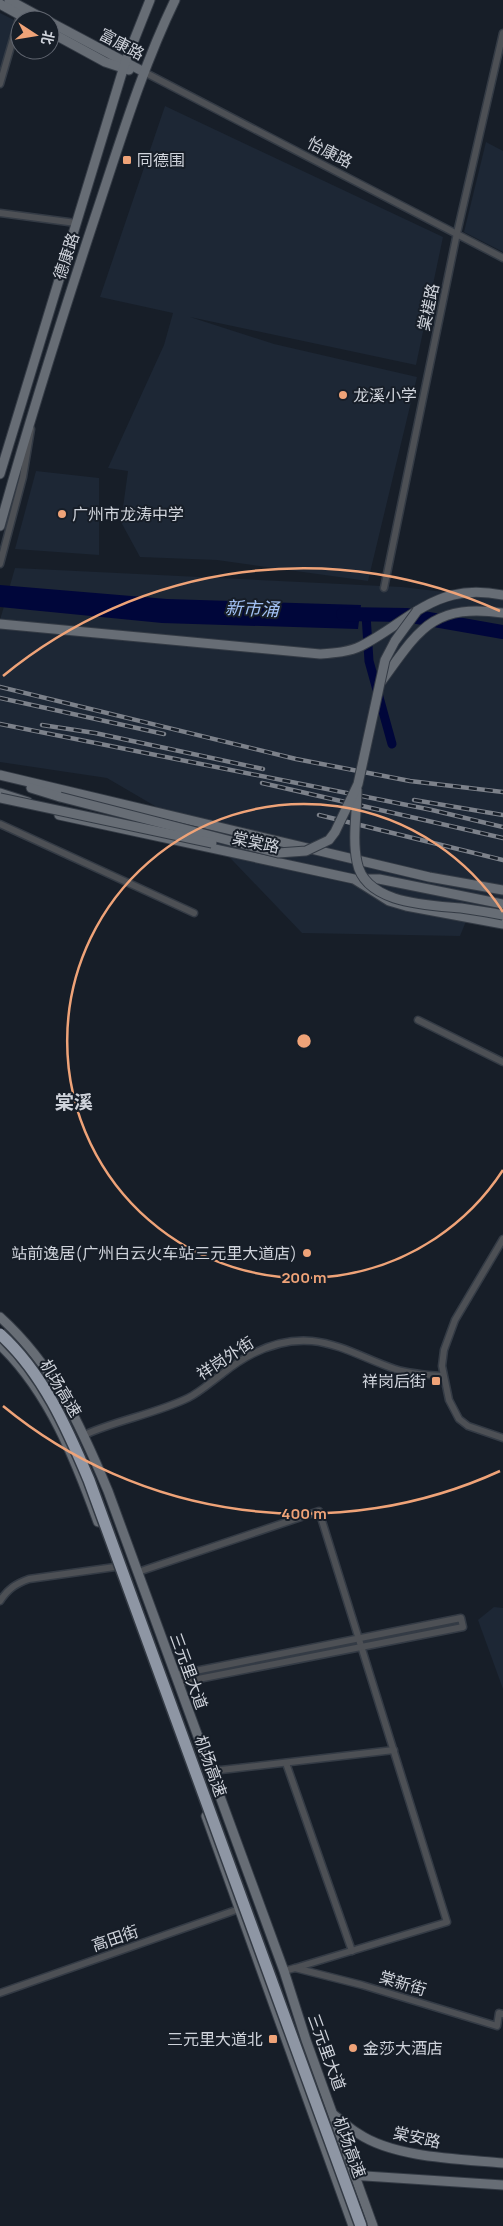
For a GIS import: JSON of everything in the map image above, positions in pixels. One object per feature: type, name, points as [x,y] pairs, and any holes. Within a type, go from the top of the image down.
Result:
[{"type":"highway","name":"机场高速","points":[[0,1334],[25,1362],[48,1394],[66,1428],[89,1480],[361,2226]]},
{"type":"street","points":[[9,0],[28,10]]},
{"type":"street","name":"德康路","points":[[0,473],[124,66],[150,0]]},
{"type":"street","name":"德康路","points":[[0,526],[62,317],[144,72],[174,0]]},
{"type":"street","name":"富康路","points":[[60,28],[124,66]]},
{"type":"street","name":"棠槎路","points":[[384,588],[457,234],[503,32]]},
{"type":"street","name":"富康路","points":[[60,37],[124,66],[144,72]]},
{"type":"street","points":[[0,84],[10,58]]},
{"type":"street","name":"怡康路","points":[[144,72],[503,258]]},
{"type":"street","points":[[0,213],[76,223]]},
{"type":"street","points":[[0,564],[23,477],[34,410]]},
{"type":"street","points":[[0,624],[286,651],[336,653],[361,646],[417,611],[452,595],[475,592],[503,595]]},
{"type":"street","points":[[381,682],[407,644],[419,632],[440,617],[478,609],[503,612]]},
{"type":"street","points":[[417,611],[395,640],[385,660],[358,784],[355,845],[357,864],[368,883],[389,897],[420,904],[503,915]]},
{"type":"street","points":[[0,775],[60,797],[278,853],[300,852],[317,847],[329,840],[343,818],[358,784]]},
{"type":"street","name":"棠棠路","points":[[0,775],[429,877],[503,890]]},
{"type":"street","name":"棠棠路","points":[[0,793],[17,797],[54,814],[354,879],[389,901],[406,906],[503,924]]},
{"type":"street","points":[[0,798],[212,843],[265,860]]},
{"type":"street","points":[[0,824],[194,913]]},
{"type":"street","points":[[302,868],[296,862],[295,855],[298,850],[308,847]]},
{"type":"street","points":[[354,879],[379,878],[503,904]]},
{"type":"street","points":[[418,1020],[503,1062]]},
{"type":"street","points":[[503,1239],[466,1299],[452,1326],[442,1359],[443,1376],[449,1400],[459,1419],[468,1426],[503,1438]]},
{"type":"street","name":"三元里大道","points":[[0,1316],[24,1340],[54,1378],[84,1435],[108,1491],[284,1971],[373,2226]]},
{"type":"street","name":"祥岗外街","points":[[84,1435],[101,1427],[187,1398],[246,1357],[266,1347],[286,1342],[328,1343],[402,1371],[443,1376]]},
{"type":"street","name":"三元里大道","points":[[0,1345],[29,1377],[50,1412],[84,1485],[153,1670],[353,2226]]},
{"type":"street","points":[[138,1572],[319,1511],[447,1922],[295,1968]]},
{"type":"street","points":[[0,1601],[16,1583],[29,1579],[115,1567]]},
{"type":"street","points":[[461,1618],[463,1626],[361,1646],[176,1679],[461,1618]]},
{"type":"street","points":[[153,1670],[171,1665]]},
{"type":"street","points":[[209,1769],[221,1770],[394,1750]]},
{"type":"street","points":[[286,1762],[352,1951]]},
{"type":"street","name":"高田街","points":[[0,1993],[239,1909]]},
{"type":"street","name":"棠新街","points":[[284,1971],[295,1968],[362,1985],[497,2026],[499,2013],[503,2014]]},
{"type":"street","name":"棠安路","points":[[333,2114],[359,2135],[391,2147],[424,2155],[503,2163]]},
{"type":"street","points":[[335,2174],[503,2185]]},
{"type":"shaded area","points":[[0,13],[10,18],[10,40],[0,72]]},
{"type":"shaded area","points":[[165,106],[443,237],[416,365],[190,317],[274,344],[417,377],[368,581],[217,560],[140,557],[121,522],[128,471],[108,468],[164,345],[173,313],[100,297]]},
{"type":"shaded area","points":[[486,142],[503,151],[503,252],[464,232]]},
{"type":"shaded area","name":"广州市龙涛中学","points":[[36,471],[99,478],[99,555],[15,549]]},
{"type":"shaded area","points":[[15,568],[402,587],[503,599],[503,922],[469,914],[460,936],[302,933],[213,840],[107,778],[0,762],[0,620]]},
{"type":"shaded area","points":[[494,1607],[503,1608],[503,1689],[478,1620]]},
{"type":"water","points":[[0,585],[167,599],[361,605],[358,629],[162,623],[0,607]]},
{"type":"waterway","name":"新市涌","points":[[343,614],[406,615],[503,632]]},
{"type":"waterway","points":[[366,615],[369,661],[392,744]]},
{"type":"railway","points":[[0,687],[296,759],[410,781],[503,792]]},
{"type":"railway","points":[[0,698],[164,734]]},
{"type":"railway","points":[[0,724],[432,810],[503,827]]},
{"type":"railway","points":[[42,725],[95,733],[263,769]]},
{"type":"railway","points":[[262,783],[503,838]]},
{"type":"railway","points":[[414,800],[503,815]]},
{"type":"railway","points":[[319,815],[503,860]]},
{"type":"place","name":"同德围","points":[[127,160]]},
{"type":"place","name":"龙溪小学","points":[[343,395]]},
{"type":"place","name":"广州市龙涛中学","points":[[62,514]]},
{"type":"place","name":"站前逸居(广州白云火车站三元里大道店)","points":[[307,1253]]},
{"type":"place","name":"祥岗后街","points":[[436,1381]]},
{"type":"place","name":"三元里大道北","points":[[273,2039]]},
{"type":"place","name":"金莎大酒店","points":[[353,2048]]},
{"type":"district","name":"棠溪","points":[[74,1102]]}]
